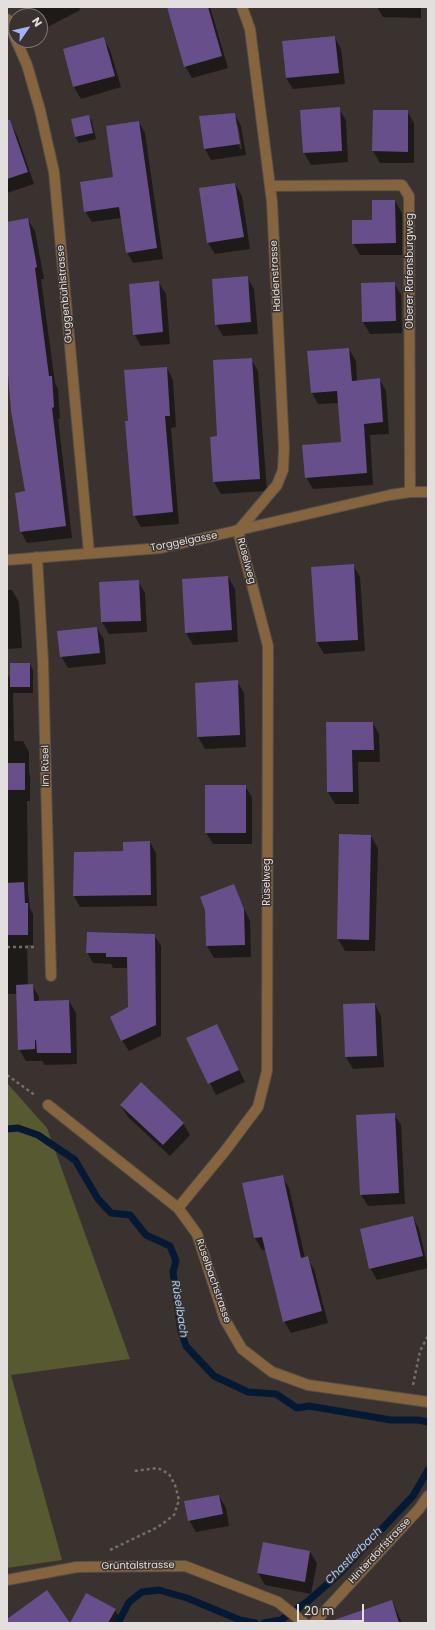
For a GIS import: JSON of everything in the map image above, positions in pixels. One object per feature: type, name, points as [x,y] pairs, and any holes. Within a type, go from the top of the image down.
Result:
[{"type":"street","name":"Haldenstrasse","points":[[238,531],[278,485],[283,470],[284,448],[270,186],[250,29],[242,7]]},
{"type":"street","name":"Guggenbühlstrasse","points":[[20,48],[27,65],[40,110],[54,172],[89,553]]},
{"type":"street","name":"Oberer Rafensburgweg","points":[[270,186],[402,185],[409,196],[410,492]]},
{"type":"street","name":"Torggelgasse","points":[[7,560],[161,548],[390,495],[410,492],[428,492]]},
{"type":"street","name":"Rüselweg","points":[[178,1208],[225,1151],[258,1107],[267,1071],[268,646],[238,531]]},
{"type":"street","name":"Im Rüsel","points":[[37,557],[43,662],[51,976]]},
{"type":"street","name":"Rüselbachstrasse","points":[[48,1105],[178,1208],[197,1234],[225,1320],[242,1349],[272,1372],[308,1385],[428,1402]]},
{"type":"street","name":"Hinterdorfstrasse","points":[[314,1623],[419,1509],[428,1496]]},
{"type":"street","name":"Grüntalstrasse","points":[[7,1580],[77,1567],[185,1566],[278,1602],[304,1623]]},
{"type":"path","points":[[7,946],[50,948]]},
{"type":"path","points":[[7,1075],[48,1105]]},
{"type":"path","points":[[410,1399],[420,1351],[428,1336]]},
{"type":"path","points":[[104,1553],[158,1527],[174,1515],[179,1500],[175,1485],[169,1474],[158,1468],[134,1471]]},
{"type":"green space","points":[[7,1083],[47,1128],[130,1359],[11,1375],[62,1560],[7,1568]]},
{"type":"building","points":[[167,7],[208,7],[222,56],[184,67]]},
{"type":"building","points":[[335,36],[339,73],[286,78],[282,41]]},
{"type":"building","points":[[104,37],[115,76],[73,87],[63,49]]},
{"type":"building","points":[[340,107],[342,151],[303,153],[300,110]]},
{"type":"building","points":[[373,110],[408,110],[408,152],[372,151]]},
{"type":"building","points":[[235,113],[240,144],[204,149],[199,116]]},
{"type":"building","points":[[89,115],[93,133],[75,137],[71,119]]},
{"type":"building","points":[[7,120],[10,120],[28,172],[7,179]]},
{"type":"building","points":[[139,121],[157,248],[126,253],[119,207],[84,212],[80,182],[113,177],[106,126]]},
{"type":"building","points":[[235,183],[244,237],[207,243],[199,188]]},
{"type":"building","points":[[372,200],[395,200],[396,243],[352,244],[352,220],[372,220]]},
{"type":"building","points":[[28,218],[37,267],[35,268],[49,376],[52,376],[54,407],[52,408],[66,526],[20,532],[15,493],[25,491],[11,411],[7,362],[7,222]]},
{"type":"building","points":[[248,276],[251,322],[215,325],[212,279]]},
{"type":"building","points":[[159,281],[163,332],[133,335],[129,284]]},
{"type":"building","points":[[395,282],[396,321],[362,322],[361,283]]},
{"type":"building","points":[[349,348],[352,381],[380,378],[383,422],[364,424],[367,473],[305,478],[302,445],[341,442],[337,391],[311,393],[307,351]]},
{"type":"building","points":[[252,358],[260,479],[213,482],[210,437],[217,436],[213,360]]},
{"type":"building","points":[[167,367],[170,416],[165,416],[173,512],[133,516],[125,421],[128,421],[124,370]]},
{"type":"building","points":[[354,564],[358,640],[316,642],[311,567]]},
{"type":"building","points":[[228,576],[232,630],[185,633],[182,579]]},
{"type":"building","points":[[139,580],[141,621],[101,622],[99,582]]},
{"type":"building","points":[[97,627],[100,653],[60,657],[57,631]]},
{"type":"building","points":[[10,663],[30,663],[30,687],[10,687]]},
{"type":"building","points":[[238,680],[240,735],[197,737],[195,683]]},
{"type":"building","points":[[326,722],[373,722],[374,750],[352,750],[353,792],[327,792]]},
{"type":"building","points":[[7,763],[25,763],[25,790],[7,790]]},
{"type":"building","points":[[205,785],[246,785],[246,833],[205,833]]},
{"type":"building","points":[[339,834],[371,835],[369,940],[337,939]]},
{"type":"building","points":[[150,841],[151,895],[73,896],[74,852],[123,851],[123,842]]},
{"type":"building","points":[[24,882],[25,903],[28,903],[28,935],[7,935],[7,883]]},
{"type":"building","points":[[234,884],[244,909],[245,945],[206,946],[205,910],[200,897]]},
{"type":"building","points":[[87,932],[155,934],[156,1025],[121,1041],[110,1017],[128,1007],[127,957],[106,957],[106,953],[86,953]]},
{"type":"building","points":[[33,984],[34,1001],[69,1000],[71,1053],[37,1053],[36,1040],[35,1049],[18,1050],[16,985]]},
{"type":"building","points":[[375,1003],[377,1056],[345,1057],[343,1004]]},
{"type":"building","points":[[217,1024],[239,1070],[208,1084],[186,1038]]},
{"type":"building","points":[[141,1082],[184,1123],[163,1145],[120,1105]]},
{"type":"building","points":[[395,1113],[399,1193],[360,1195],[356,1115]]},
{"type":"building","points":[[283,1175],[301,1258],[308,1256],[322,1311],[283,1322],[262,1237],[254,1238],[242,1183]]},
{"type":"building","points":[[413,1216],[423,1256],[369,1269],[360,1229]]},
{"type":"building","points":[[219,1495],[223,1514],[188,1521],[184,1501]]},
{"type":"building","points":[[263,1542],[310,1551],[305,1582],[257,1573]]},
{"type":"building","points":[[47,1590],[70,1623],[7,1623],[7,1619]]},
{"type":"building","points":[[86,1593],[116,1609],[108,1623],[70,1623]]},
{"type":"building","points":[[392,1600],[399,1623],[334,1623],[334,1620]]},
{"type":"waterway","name":"Rüselbach","points":[[7,1129],[18,1128],[38,1135],[75,1160],[98,1199],[111,1213],[130,1215],[146,1235],[170,1246],[176,1261],[173,1272],[181,1331],[186,1346],[214,1376],[248,1392],[276,1394],[297,1408],[309,1406],[391,1420],[418,1420],[428,1422]]},
{"type":"waterway","name":"Chastlerbach","points":[[264,1623],[281,1620],[307,1602],[339,1574],[413,1496],[428,1470]]},
{"type":"waterway","name":"Chastlerbach","points":[[118,1623],[129,1602],[142,1592],[159,1590],[187,1598],[240,1620],[255,1623]]}]
